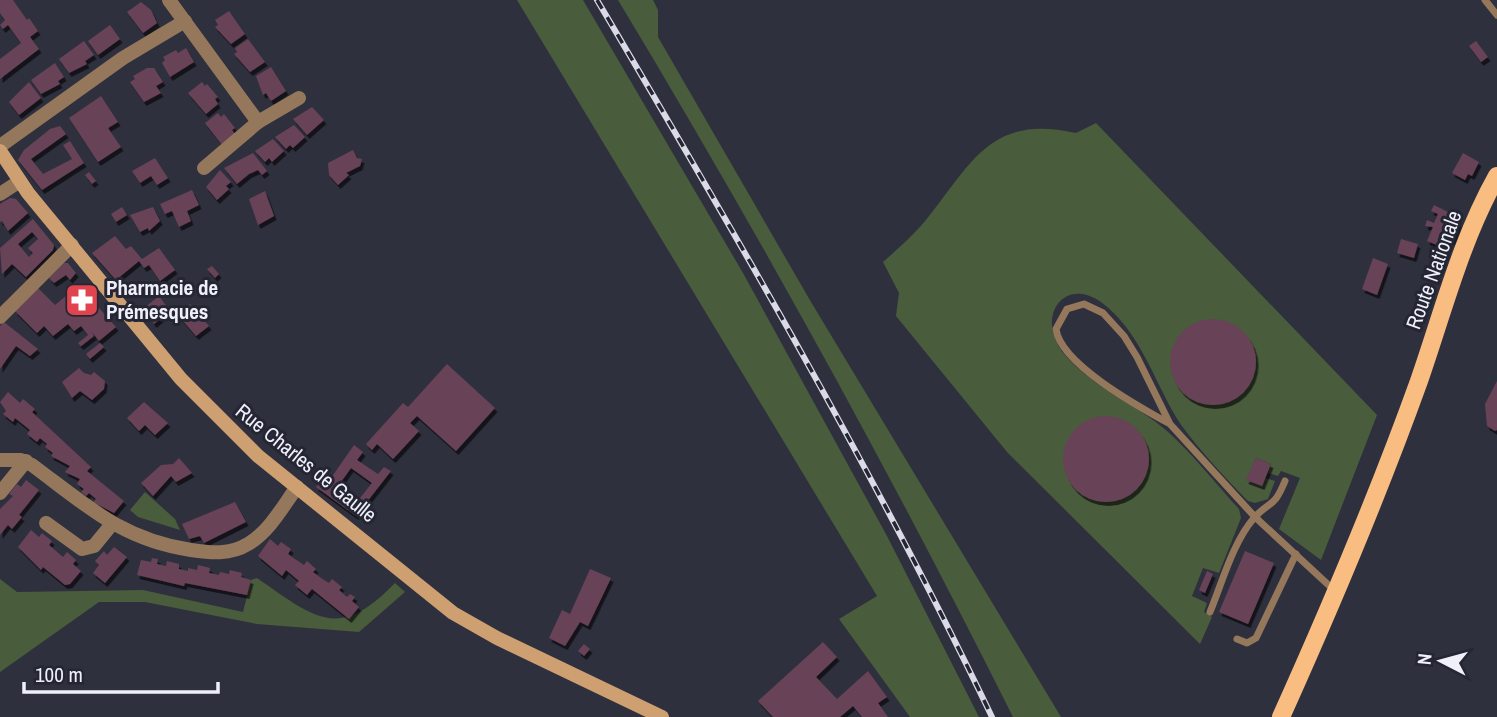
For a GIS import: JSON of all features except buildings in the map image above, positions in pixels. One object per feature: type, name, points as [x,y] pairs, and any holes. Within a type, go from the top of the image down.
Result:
[{"type":"main road","name":"Route Nationale","points":[[1282,717],[1379,488],[1419,381],[1463,248],[1497,176]]},
{"type":"main road","name":"Route Nationale","points":[[1419,381],[1497,197]]},
{"type":"street","points":[[169,0],[258,122]]},
{"type":"street","points":[[0,148],[122,58],[185,21]]},
{"type":"street","points":[[204,168],[258,122],[299,98]]},
{"type":"street","name":"Rue Charles de Gaulle","points":[[0,148],[20,181],[208,408],[297,488],[463,620],[662,717]]},
{"type":"street","points":[[0,194],[20,181]]},
{"type":"street","points":[[0,317],[72,245]]},
{"type":"street","points":[[0,460],[26,461],[112,524],[159,544],[226,553],[257,538],[297,488]]},
{"type":"street","points":[[0,493],[26,461]]},
{"type":"street","points":[[46,523],[82,549],[94,546],[112,524]]},
{"type":"lane","points":[[1485,0],[1497,15]]},
{"type":"lane","points":[[1170,424],[1096,378],[1060,343],[1056,329],[1067,309],[1084,304],[1094,306],[1124,335],[1170,424],[1255,517],[1336,592]]},
{"type":"lane","points":[[1210,612],[1240,543],[1255,517],[1276,503],[1285,481]]},
{"type":"lane","points":[[1237,639],[1247,643],[1256,639],[1296,554]]},
{"type":"green space","points":[[517,0],[583,0],[743,273],[887,536],[979,717],[910,717],[839,619],[877,596]]},
{"type":"green space","points":[[618,0],[653,0],[658,10],[658,37],[811,302],[1061,717],[1013,717],[920,535],[823,355]]},
{"type":"green space","points":[[1096,123],[1377,415],[1321,560],[1279,529],[1300,478],[1281,471],[1278,476],[1268,473],[1271,464],[1256,458],[1247,480],[1261,486],[1265,478],[1275,481],[1268,499],[1255,503],[1248,501],[1182,426],[1135,340],[1114,313],[1087,295],[1065,297],[1057,305],[1052,328],[1065,355],[1088,377],[1167,431],[1239,509],[1241,518],[1219,573],[1203,568],[1192,596],[1207,603],[1204,612],[1212,617],[1200,644],[1007,452],[896,316],[899,293],[883,262],[919,228],[973,160],[988,146],[1005,136],[1024,130],[1048,129],[1076,133]]},
{"type":"green space","points":[[145,492],[175,519],[180,530],[138,517],[130,510]]},
{"type":"green space","points":[[257,578],[295,604],[326,618],[342,618],[358,613],[395,583],[405,592],[359,632],[257,624],[145,602],[99,602],[0,672],[0,579],[17,592],[143,590],[243,612],[251,580]]},
{"type":"railway","points":[[597,0],[752,265],[852,444],[992,717]]},
{"type":"place","name":"Pharmacie de Prémesques","points":[[82,300]]}]
